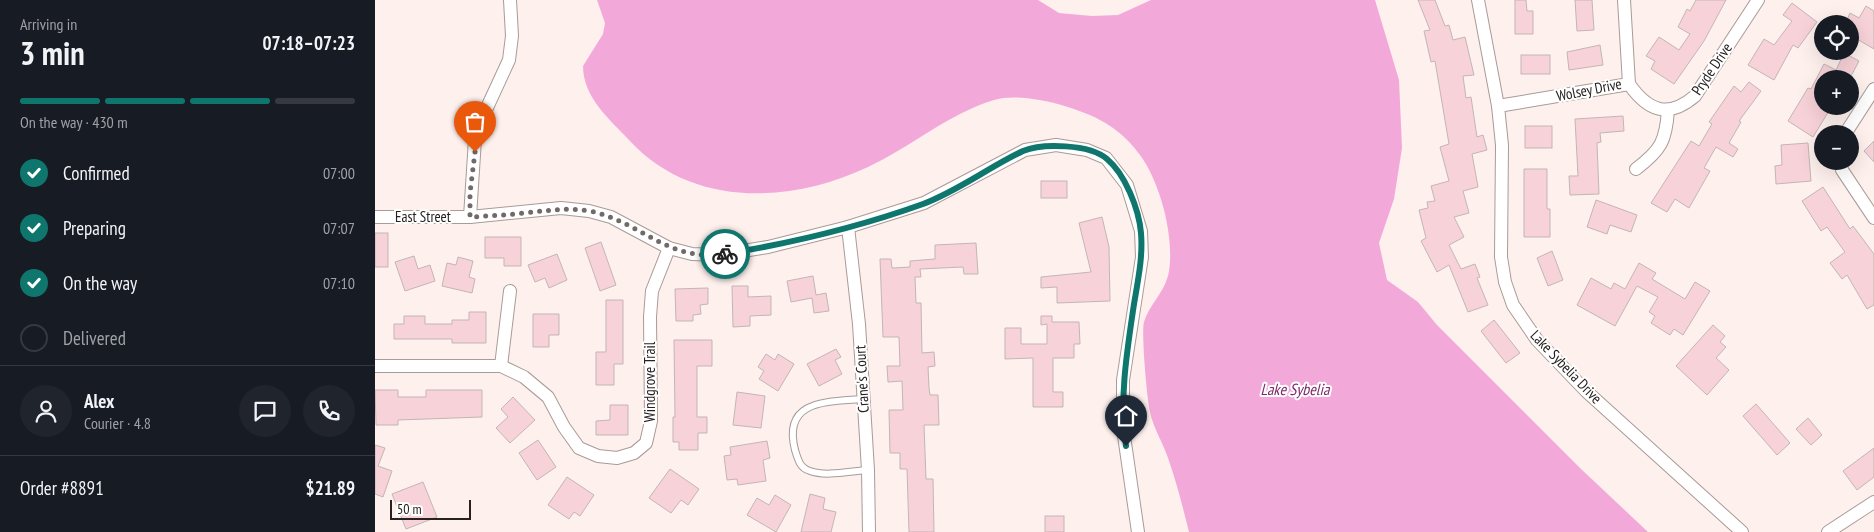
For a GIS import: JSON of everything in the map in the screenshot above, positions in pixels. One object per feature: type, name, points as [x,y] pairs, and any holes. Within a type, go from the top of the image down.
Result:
[{"type":"street","points":[[510,0],[511,36],[509,60],[479,125],[475,139],[470,217],[561,208],[589,211],[611,216],[669,248],[693,254],[718,255],[768,247],[848,227],[924,203],[1025,150],[1056,145],[1087,150],[1106,158],[1127,185],[1141,231],[1142,256],[1123,380],[1123,429],[1138,532]]},
{"type":"street","name":"Lake Sybelia Drive","points":[[1478,0],[1498,106],[1502,145],[1501,257],[1505,282],[1513,305],[1537,340],[1586,392],[1742,532]]},
{"type":"street","name":"Wolsey Drive","points":[[1498,106],[1629,84],[1624,0]]},
{"type":"street","name":"Pryde Drive","points":[[1668,110],[1682,107],[1695,96],[1758,0]]},
{"type":"street","points":[[1629,84],[1638,98],[1651,107],[1668,110],[1667,131],[1662,146],[1651,158],[1636,169]]},
{"type":"street","points":[[1851,125],[1874,89]]},
{"type":"street","points":[[1842,170],[1874,218]]},
{"type":"street","name":"East Street","points":[[375,218],[470,217]]},
{"type":"street","name":"Crane's Court","points":[[848,227],[859,324],[868,470],[869,532]]},
{"type":"street","name":"Windgrove Trail","points":[[375,365],[501,366],[524,378],[548,397],[564,427],[579,448],[598,456],[617,458],[634,453],[646,443],[651,421],[650,317],[652,292],[669,248]]},
{"type":"street","points":[[501,366],[510,291]]},
{"type":"street","points":[[1829,532],[1874,502]]},
{"type":"lane","points":[[863,399],[816,403],[803,410],[797,417],[794,428],[795,448],[799,464],[809,471],[819,473],[868,470]]},
{"type":"water","name":"Lake Sybelia","points":[[597,0],[1038,0],[1059,13],[1092,16],[1118,15],[1151,0],[1375,0],[1399,80],[1402,148],[1394,199],[1379,243],[1387,280],[1418,302],[1437,325],[1580,468],[1648,532],[1189,532],[1167,455],[1151,418],[1143,338],[1144,322],[1168,276],[1170,247],[1168,230],[1160,197],[1148,167],[1137,151],[1122,135],[1099,119],[1070,107],[1037,100],[1006,98],[977,106],[945,122],[884,159],[838,179],[806,188],[774,193],[743,193],[711,188],[682,178],[654,162],[613,124],[592,98],[587,88],[583,66],[603,34],[605,23]]},
{"type":"building","points":[[1418,0],[1435,0],[1445,26],[1449,25],[1453,40],[1465,37],[1474,75],[1463,76],[1466,98],[1471,97],[1477,137],[1483,135],[1487,150],[1472,154],[1478,187],[1463,191],[1469,213],[1454,217],[1464,237],[1449,245],[1461,269],[1475,264],[1480,277],[1477,278],[1488,305],[1468,312],[1449,265],[1437,272],[1421,241],[1426,238],[1419,210],[1428,208],[1427,202],[1435,201],[1431,186],[1449,181],[1440,147],[1449,144],[1435,61],[1431,62],[1424,31],[1430,30]]},
{"type":"building","points":[[1515,0],[1526,0],[1527,11],[1533,11],[1533,34],[1515,34]]},
{"type":"building","points":[[1575,0],[1592,0],[1594,30],[1577,31]]},
{"type":"building","points":[[1696,0],[1726,0],[1704,41],[1674,84],[1651,69],[1655,61],[1646,56],[1659,37],[1679,50],[1690,34],[1678,27],[1687,9],[1690,11]]},
{"type":"building","points":[[1792,3],[1814,20],[1814,26],[1798,48],[1793,45],[1774,80],[1748,65],[1764,39],[1774,45],[1792,21],[1783,15]]},
{"type":"building","points":[[1866,6],[1874,11],[1874,49],[1859,40],[1859,18]]},
{"type":"building","points":[[1600,45],[1603,65],[1569,70],[1567,52]]},
{"type":"building","points":[[1521,55],[1550,55],[1550,74],[1521,74]]},
{"type":"building","points":[[1841,60],[1859,61],[1854,70],[1836,70]]},
{"type":"building","points":[[1824,64],[1836,70],[1821,70]]},
{"type":"building","points":[[1749,82],[1761,91],[1739,121],[1741,122],[1729,143],[1738,149],[1733,157],[1716,147],[1704,168],[1710,171],[1689,208],[1675,199],[1667,212],[1651,203],[1691,141],[1699,146],[1712,124],[1709,122],[1734,86],[1741,92]]},
{"type":"building","points":[[1814,83],[1814,115],[1826,115],[1820,125],[1814,125],[1813,137],[1788,121],[1808,88],[1811,89]]},
{"type":"building","points":[[1623,116],[1624,131],[1600,133],[1601,142],[1597,143],[1599,194],[1570,195],[1569,176],[1578,176],[1575,119]]},
{"type":"building","points":[[1525,126],[1552,126],[1552,148],[1525,148]]},
{"type":"building","points":[[1874,141],[1874,162],[1864,151]]},
{"type":"building","points":[[1808,143],[1811,181],[1776,184],[1775,166],[1782,165],[1781,145]]},
{"type":"building","points":[[1524,169],[1547,169],[1547,209],[1550,209],[1550,237],[1524,237]]},
{"type":"building","points":[[1041,181],[1067,181],[1067,198],[1041,198]]},
{"type":"building","points":[[1823,187],[1850,229],[1853,226],[1874,254],[1874,305],[1867,309],[1847,275],[1842,279],[1830,263],[1845,252],[1827,227],[1821,231],[1802,201]]},
{"type":"building","points":[[1596,200],[1637,215],[1631,232],[1610,225],[1607,234],[1587,227]]},
{"type":"building","points":[[1102,217],[1109,247],[1110,301],[1057,303],[1057,287],[1041,288],[1041,277],[1091,272],[1079,223]]},
{"type":"building","points":[[375,233],[388,233],[388,267],[375,267]]},
{"type":"building","points":[[485,237],[521,237],[521,266],[504,266],[504,258],[485,258]]},
{"type":"building","points":[[601,242],[616,285],[600,291],[585,248]]},
{"type":"building","points":[[976,243],[978,274],[964,274],[963,267],[920,269],[921,277],[915,277],[916,303],[921,303],[922,353],[934,352],[935,366],[928,367],[929,388],[930,395],[938,395],[939,425],[924,425],[926,479],[933,479],[934,532],[909,532],[907,469],[900,469],[900,453],[890,453],[889,410],[903,410],[902,381],[888,382],[887,366],[900,366],[899,337],[883,337],[880,259],[891,259],[892,268],[910,267],[910,261],[935,259],[935,245]]},
{"type":"building","points":[[1552,251],[1563,280],[1548,286],[1537,258]]},
{"type":"building","points":[[557,254],[567,280],[549,288],[545,278],[535,282],[528,265]]},
{"type":"building","points":[[414,256],[418,269],[430,265],[435,281],[405,291],[395,262]]},
{"type":"building","points":[[458,257],[473,261],[469,277],[475,279],[472,293],[442,286],[447,263],[456,265]]},
{"type":"building","points":[[1639,263],[1656,273],[1652,279],[1685,299],[1695,282],[1710,291],[1683,335],[1674,329],[1670,335],[1651,323],[1655,316],[1649,312],[1658,297],[1637,286],[1615,326],[1577,305],[1591,278],[1611,289],[1614,283],[1625,289]]},
{"type":"building","points":[[813,276],[816,295],[826,293],[829,311],[814,313],[812,298],[791,302],[787,281]]},
{"type":"building","points":[[732,286],[748,286],[748,297],[771,296],[771,315],[750,316],[750,326],[733,327]]},
{"type":"building","points":[[708,288],[708,304],[700,305],[701,314],[693,315],[693,321],[676,321],[675,289]]},
{"type":"building","points":[[606,300],[623,300],[623,364],[614,364],[614,385],[596,385],[596,352],[606,352]]},
{"type":"building","points":[[469,312],[486,312],[486,343],[452,343],[452,339],[394,339],[394,324],[404,324],[404,316],[425,316],[425,324],[452,324],[452,320],[469,320]]},
{"type":"building","points":[[533,314],[559,314],[559,335],[549,335],[549,347],[533,347]]},
{"type":"building","points":[[1041,316],[1052,316],[1052,322],[1079,322],[1080,344],[1074,344],[1074,358],[1053,358],[1053,392],[1063,392],[1063,407],[1033,407],[1033,358],[1005,359],[1005,328],[1021,328],[1021,344],[1047,344],[1047,324],[1041,325]]},
{"type":"building","points":[[1494,320],[1520,353],[1506,363],[1481,331]]},
{"type":"building","points":[[1713,325],[1725,336],[1720,342],[1726,347],[1716,358],[1729,370],[1707,395],[1676,366]]},
{"type":"building","points":[[674,340],[712,340],[712,366],[697,366],[697,417],[707,417],[707,433],[698,433],[698,450],[679,450],[679,442],[673,442],[673,417],[675,417]]},
{"type":"building","points":[[836,349],[841,357],[835,360],[842,374],[819,386],[807,364]]},
{"type":"building","points":[[766,354],[775,360],[778,354],[794,364],[778,391],[759,379],[764,371],[758,367]]},
{"type":"building","points":[[375,390],[398,390],[398,397],[426,397],[426,390],[482,390],[482,417],[398,420],[398,425],[376,425]]},
{"type":"building","points":[[737,392],[765,396],[761,428],[733,425]]},
{"type":"building","points":[[513,397],[535,420],[510,443],[496,428],[508,417],[501,409]]},
{"type":"building","points":[[1756,404],[1790,443],[1777,455],[1743,416]]},
{"type":"building","points":[[610,405],[628,405],[628,435],[596,435],[596,421],[610,420]]},
{"type":"building","points":[[1808,418],[1822,435],[1811,445],[1796,429]]},
{"type":"building","points":[[538,440],[556,467],[537,480],[519,453]]},
{"type":"building","points":[[767,441],[770,458],[763,460],[766,481],[738,485],[737,479],[727,480],[724,456],[731,455],[730,447]]},
{"type":"building","points":[[375,445],[385,448],[378,466],[392,471],[383,497],[375,494]]},
{"type":"building","points":[[1874,448],[1874,477],[1857,490],[1843,471]]},
{"type":"building","points":[[670,469],[699,489],[688,505],[681,500],[671,513],[649,498]]},
{"type":"building","points":[[567,477],[594,495],[580,516],[574,512],[569,519],[548,505]]},
{"type":"building","points":[[423,482],[437,517],[406,529],[392,494]]},
{"type":"building","points":[[810,494],[825,498],[823,509],[836,512],[831,532],[801,532]]},
{"type":"building","points":[[775,495],[791,505],[776,532],[747,515],[757,498],[769,505]]},
{"type":"building","points":[[1045,516],[1064,516],[1064,532],[1045,532]]},
{"type":"way so far","points":[[475,152],[470,193],[470,217],[561,208],[589,211],[611,216],[669,248],[693,254],[725,254]]},
{"type":"route","points":[[725,254],[768,247],[848,227],[924,203],[1025,150],[1056,145],[1087,150],[1106,158],[1127,185],[1141,231],[1142,256],[1123,380],[1123,429],[1126,446]]}]
